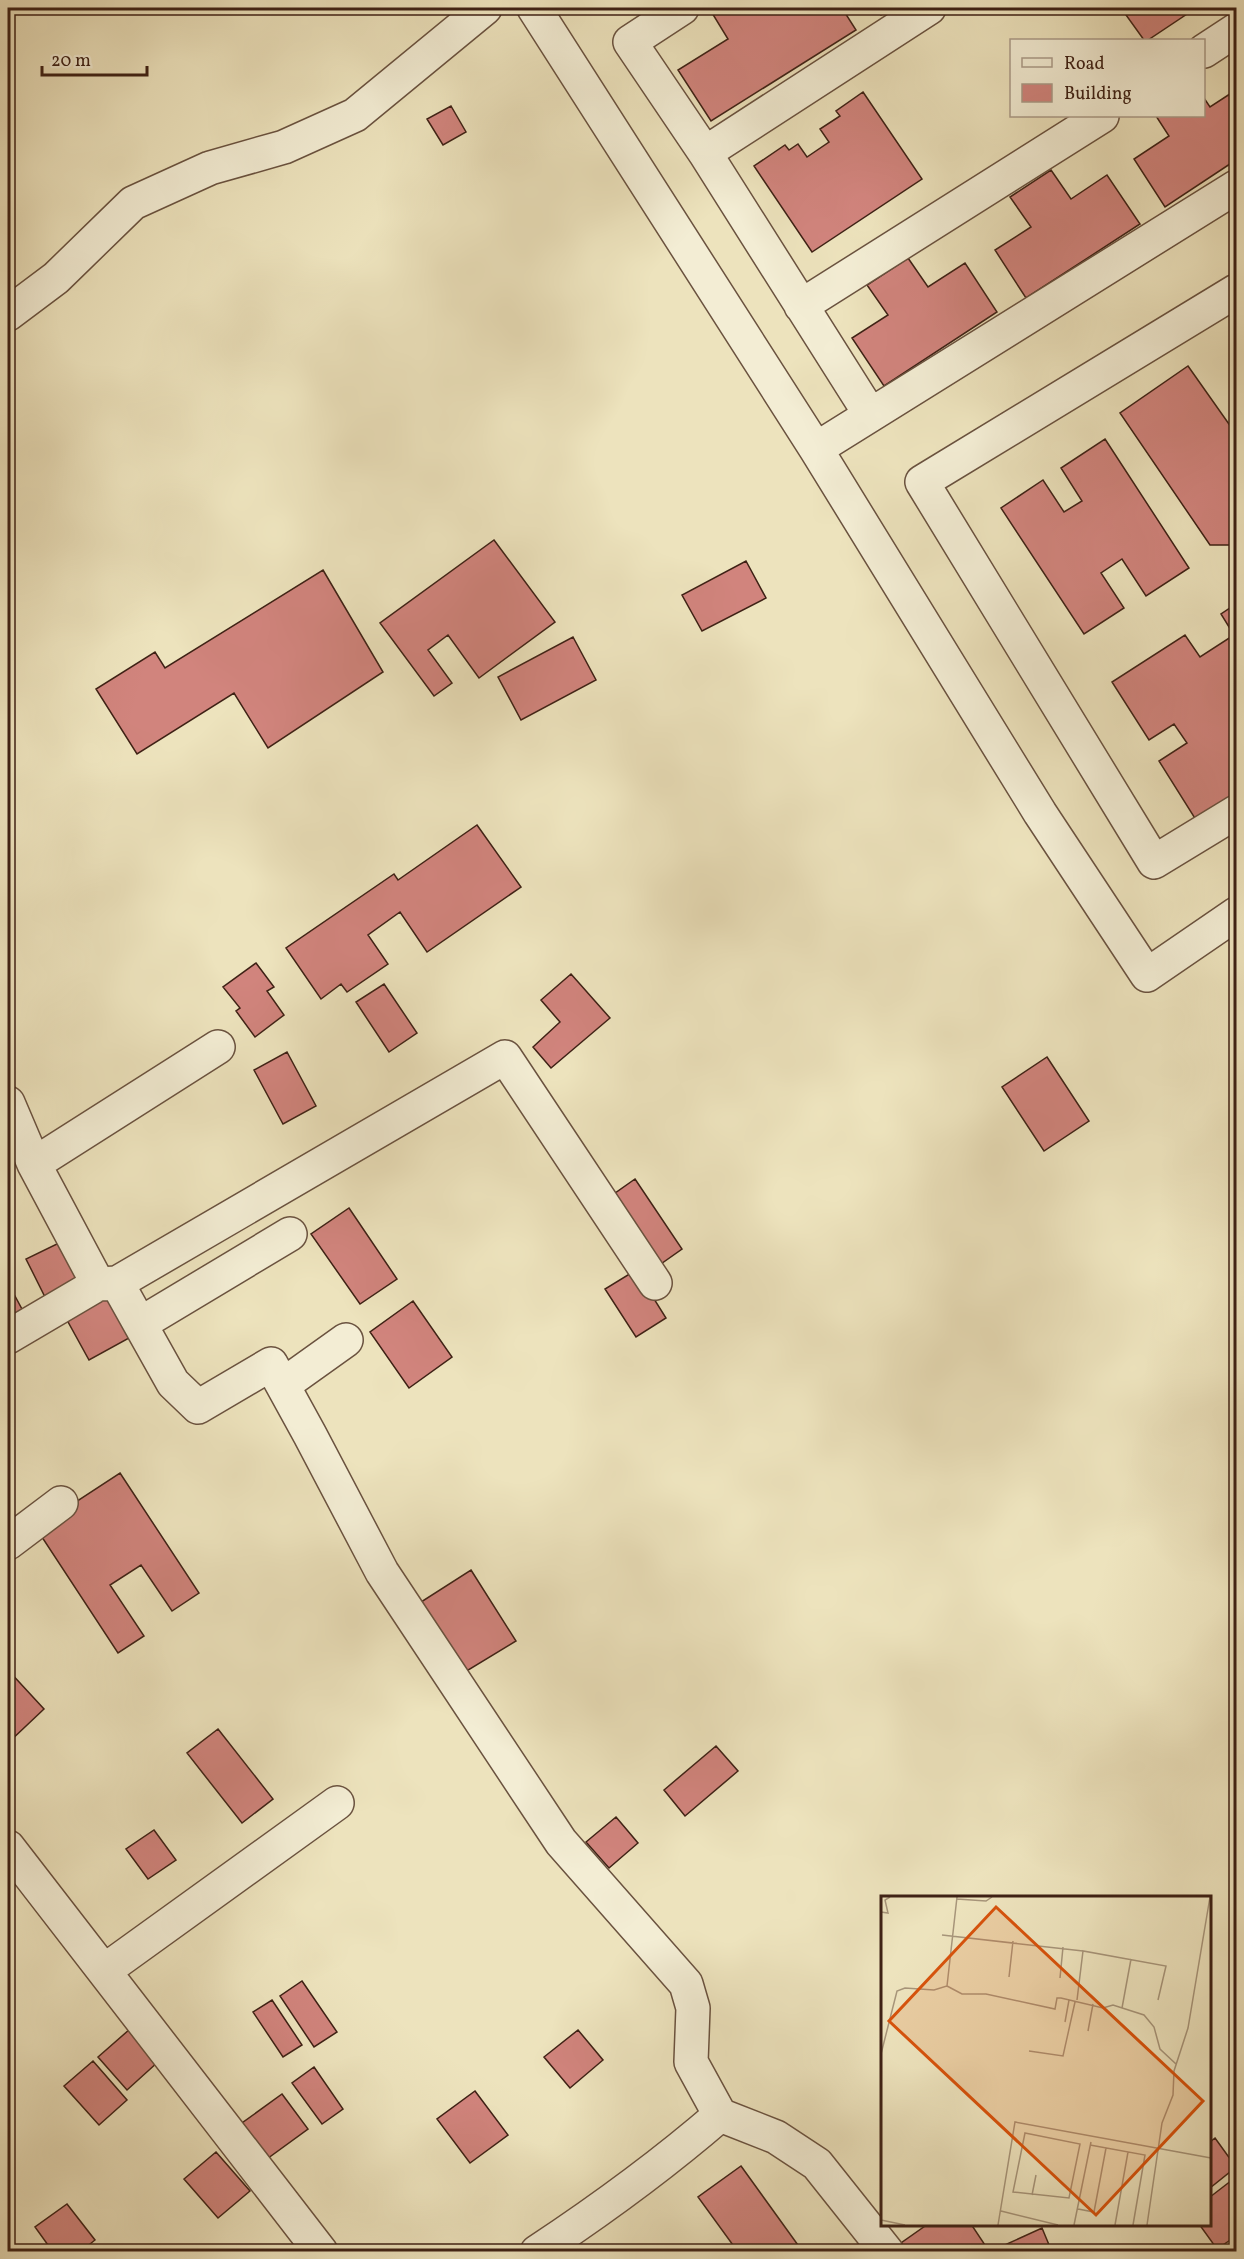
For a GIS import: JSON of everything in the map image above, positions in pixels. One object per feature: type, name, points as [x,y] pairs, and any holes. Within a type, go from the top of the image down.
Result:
[{"type":"street","points":[[8,314],[56,278],[133,203],[210,168],[284,147],[354,115],[485,8]]},
{"type":"street","points":[[534,8],[816,449],[1040,813],[1147,975],[1236,914]]},
{"type":"street","points":[[682,8],[630,42],[705,153],[870,414]]},
{"type":"street","points":[[705,153],[929,8]]},
{"type":"street","points":[[1205,50],[1236,30]]},
{"type":"street","points":[[801,306],[1100,117]]},
{"type":"street","points":[[816,449],[1236,187]]},
{"type":"street","points":[[1236,291],[922,482],[1154,862],[1236,812]]},
{"type":"street","points":[[34,1164],[219,1047]]},
{"type":"street","points":[[8,1337],[108,1284],[505,1057],[655,1284]]},
{"type":"street","points":[[8,1103],[34,1164],[108,1284],[140,1323],[173,1383],[198,1407],[271,1364],[382,1572],[561,1842],[686,1984],[693,2008],[692,2062],[720,2115],[776,2137],[817,2164],[886,2252]]},
{"type":"street","points":[[140,1323],[290,1234]]},
{"type":"street","points":[[283,1385],[346,1340]]},
{"type":"street","points":[[8,1543],[61,1503]]},
{"type":"street","points":[[104,1971],[337,1803]]},
{"type":"street","points":[[8,1847],[321,2252]]},
{"type":"street","points":[[537,2252],[600,2210],[666,2161],[720,2115]]},
{"type":"building","points":[[709,8],[767,8],[769,12],[777,8],[842,8],[856,30],[711,121],[678,70],[728,39]]},
{"type":"building","points":[[877,8],[893,8],[881,15]]},
{"type":"building","points":[[1121,8],[1196,8],[1150,39],[1143,39]]},
{"type":"building","points":[[1236,90],[1236,160],[1165,207],[1134,159],[1169,136],[1157,117],[1205,117],[1205,100],[1210,107]]},
{"type":"building","points":[[863,92],[922,179],[812,252],[754,166],[785,145],[789,150],[798,144],[807,157],[829,142],[820,129],[840,116],[836,111]]},
{"type":"building","points":[[451,106],[466,132],[443,145],[427,119]]},
{"type":"building","points":[[1051,170],[1071,199],[1107,175],[1140,224],[1026,298],[995,250],[1031,227],[1010,197]]},
{"type":"building","points":[[908,258],[928,287],[965,263],[997,312],[884,386],[852,338],[888,315],[867,285]]},
{"type":"building","points":[[1188,366],[1236,434],[1236,545],[1210,545],[1120,413]]},
{"type":"building","points":[[1105,439],[1189,568],[1146,596],[1122,559],[1101,573],[1124,608],[1084,634],[1001,508],[1043,480],[1064,512],[1082,501],[1061,468]]},
{"type":"building","points":[[494,540],[555,622],[479,678],[448,635],[428,650],[452,683],[434,696],[380,623]]},
{"type":"building","points":[[746,561],[766,598],[702,631],[682,595]]},
{"type":"building","points":[[323,570],[383,672],[268,748],[234,693],[137,754],[96,689],[155,652],[165,668]]},
{"type":"building","points":[[1236,604],[1236,794],[1196,820],[1159,761],[1187,743],[1174,724],[1149,740],[1112,682],[1185,635],[1200,657],[1234,635],[1221,614]]},
{"type":"building","points":[[573,637],[596,680],[521,720],[498,677]]},
{"type":"building","points":[[477,825],[521,887],[427,952],[400,912],[368,935],[388,964],[347,992],[341,984],[321,999],[286,948],[394,874],[398,880]]},
{"type":"building","points":[[256,963],[274,987],[267,991],[284,1015],[255,1037],[236,1011],[240,1008],[223,987]]},
{"type":"building","points":[[571,974],[610,1018],[551,1068],[533,1047],[560,1022],[541,1000]]},
{"type":"building","points":[[384,984],[417,1033],[389,1052],[356,1002]]},
{"type":"building","points":[[287,1052],[316,1106],[283,1124],[254,1070]]},
{"type":"building","points":[[1047,1057],[1089,1121],[1044,1151],[1002,1087]]},
{"type":"building","points":[[635,1179],[682,1249],[658,1266],[611,1196]]},
{"type":"building","points":[[349,1208],[397,1279],[360,1304],[311,1234]]},
{"type":"building","points":[[61,1242],[84,1286],[48,1303],[26,1259]]},
{"type":"building","points":[[636,1270],[666,1318],[636,1337],[605,1289]]},
{"type":"building","points":[[8,1283],[23,1311],[8,1320]]},
{"type":"building","points":[[117,1292],[140,1332],[89,1360],[67,1320]]},
{"type":"building","points":[[413,1301],[452,1357],[409,1388],[370,1332]]},
{"type":"building","points":[[120,1473],[199,1593],[172,1611],[141,1565],[110,1585],[144,1636],[118,1653],[36,1528]]},
{"type":"building","points":[[471,1570],[516,1641],[465,1672],[421,1602]]},
{"type":"building","points":[[8,1670],[44,1709],[8,1743]]},
{"type":"building","points":[[218,1729],[273,1799],[242,1823],[187,1753]]},
{"type":"building","points":[[716,1746],[738,1771],[685,1816],[664,1790]]},
{"type":"building","points":[[616,1817],[638,1843],[609,1868],[586,1842]]},
{"type":"building","points":[[154,1830],[176,1860],[148,1879],[126,1849]]},
{"type":"building","points":[[302,1981],[337,2032],[314,2047],[280,1996]]},
{"type":"building","points":[[272,2000],[302,2045],[283,2057],[253,2012]]},
{"type":"building","points":[[130,2029],[159,2061],[127,2090],[98,2057]]},
{"type":"building","points":[[578,2030],[603,2060],[570,2088],[544,2057]]},
{"type":"building","points":[[93,2061],[127,2100],[99,2125],[64,2086]]},
{"type":"building","points":[[314,2067],[343,2109],[322,2124],[292,2083]]},
{"type":"building","points":[[475,2091],[508,2135],[470,2163],[437,2119]]},
{"type":"building","points":[[282,2094],[308,2129],[260,2164],[235,2128]]},
{"type":"building","points":[[1215,2138],[1236,2167],[1211,2187],[1211,2141]]},
{"type":"building","points":[[216,2152],[250,2191],[218,2218],[184,2179]]},
{"type":"building","points":[[741,2166],[803,2252],[738,2252],[698,2197]]},
{"type":"building","points":[[1236,2177],[1236,2236],[1217,2249],[1200,2226],[1211,2226],[1211,2196]]},
{"type":"building","points":[[67,2204],[95,2240],[80,2252],[53,2252],[35,2227]]},
{"type":"building","points":[[925,2226],[972,2226],[985,2245],[976,2252],[907,2252],[901,2243]]},
{"type":"building","points":[[1042,2228],[1052,2252],[997,2252],[996,2249]]},
{"type":"building","points":[[861,2244],[867,2252],[851,2252]]}]
